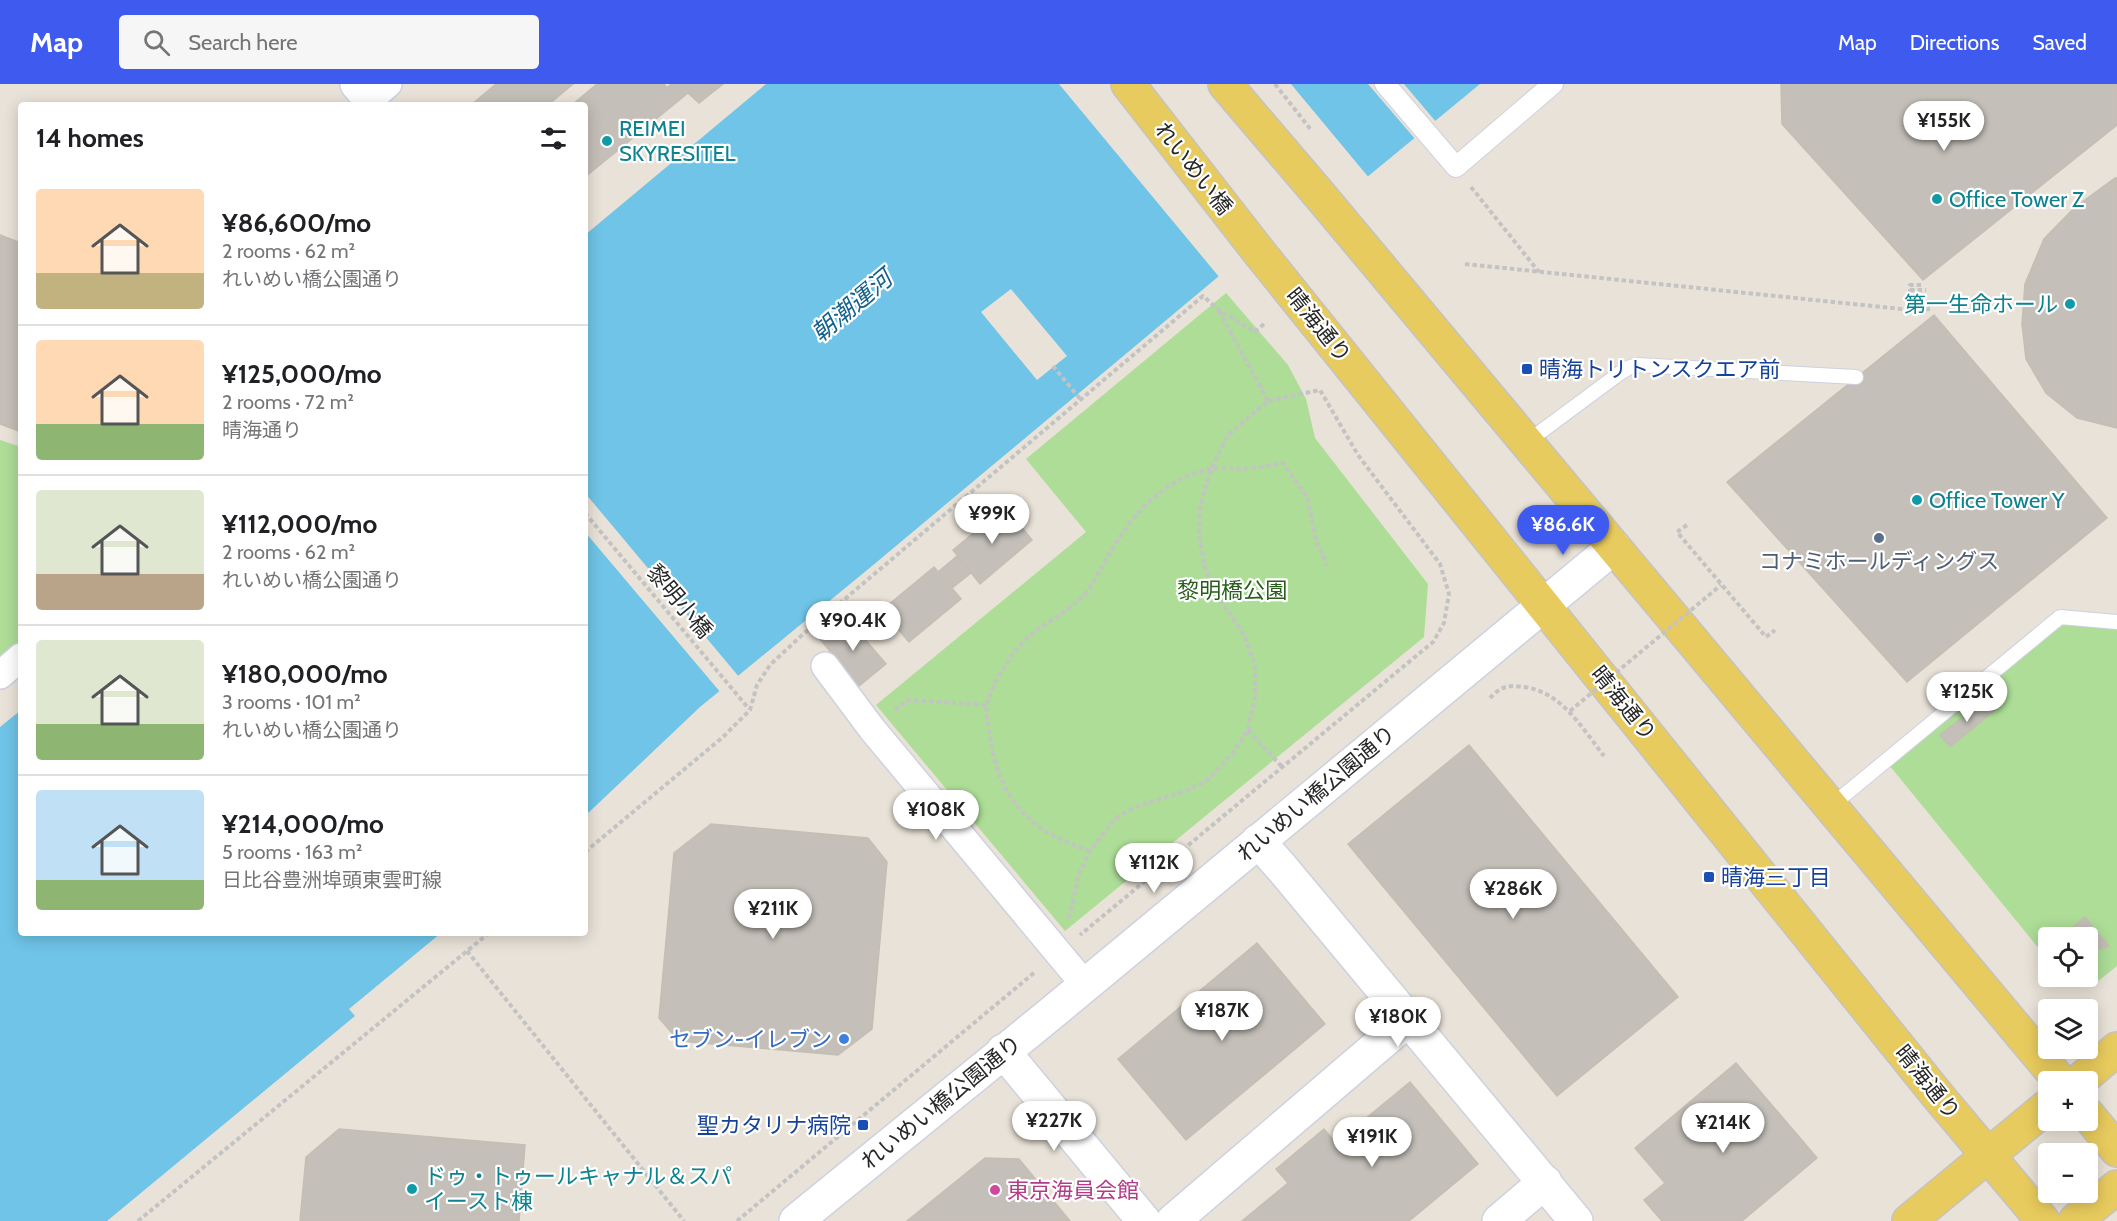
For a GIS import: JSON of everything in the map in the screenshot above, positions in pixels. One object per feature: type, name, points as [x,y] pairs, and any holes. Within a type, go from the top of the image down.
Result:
[{"type":"main road","name":"れいめい橋","points":[[1128,84],[1259,252]]},
{"type":"main road","points":[[1225,84],[2052,1071]]},
{"type":"main road","name":"晴海通り","points":[[1259,252],[2043,1221]]},
{"type":"main road","points":[[2091,1071],[2117,1048]]},
{"type":"main road","points":[[1909,1221],[2038,1114]]},
{"type":"main road","points":[[2098,1127],[2117,1150]]},
{"type":"main road","points":[[2075,1221],[2117,1186]]},
{"type":"street","points":[[1385,84],[1456,167],[1553,84]]},
{"type":"street","name":"れいめい橋公園通り","points":[[795,1221],[1085,985],[1614,547]]},
{"type":"street","points":[[0,675],[18,660]]},
{"type":"street","points":[[825,666],[872,729],[1085,985]]},
{"type":"street","points":[[1258,841],[1576,1221]]},
{"type":"street","points":[[1173,1221],[1408,1020]]},
{"type":"street","points":[[1003,1051],[1144,1221]]},
{"type":"street","points":[[1499,1221],[1545,1182]]},
{"type":"lane","points":[[1527,442],[1628,368],[1637,365],[1856,377]]},
{"type":"lane","points":[[1830,806],[2060,617],[2117,622]]},
{"type":"path","points":[[1456,167],[1539,272]]},
{"type":"path","points":[[1466,264],[1910,308],[1929,307]]},
{"type":"path","points":[[1910,308],[1910,285],[1925,288]]},
{"type":"path","points":[[588,850],[723,737],[750,710],[757,685],[770,665],[785,651],[1203,296],[1219,310],[1255,332],[1266,322]]},
{"type":"path","points":[[1910,297],[1926,296]]},
{"type":"path","points":[[1219,310],[1268,401]]},
{"type":"path","points":[[1053,366],[1081,400]]},
{"type":"path","points":[[737,1221],[1433,642],[1444,623],[1449,594],[1440,564],[1358,455],[1320,390],[1268,401],[1228,435],[1210,469],[1200,506],[1199,535],[1211,586],[1243,633],[1256,665],[1256,696],[1248,730],[1233,753],[1206,781],[1184,792],[1138,806],[1120,815],[1108,827],[1090,851],[1079,874],[1059,953]]},
{"type":"path","points":[[1090,851],[1065,843],[1028,818],[1000,778],[993,756],[987,705],[1004,666],[1019,647],[1037,630],[1075,604],[1088,591],[1123,530],[1143,507],[1182,479],[1210,469],[1251,469],[1283,463],[1307,496],[1316,540],[1327,566]]},
{"type":"path","name":"黎明小橋","points":[[588,517],[750,710]]},
{"type":"path","points":[[1687,525],[1677,532],[1766,637],[1774,630]]},
{"type":"path","points":[[1570,711],[1721,585]]},
{"type":"path","points":[[1490,698],[1501,689],[1513,685],[1532,688],[1551,697],[1570,711],[1604,756]]},
{"type":"path","points":[[872,729],[908,700],[987,705]]},
{"type":"path","points":[[1248,730],[1282,767]]},
{"type":"path","points":[[138,1221],[485,936]]},
{"type":"path","points":[[467,951],[684,1221]]},
{"type":"green space","name":"黎明橋公園","points":[[1226,293],[1288,365],[1306,399],[1315,438],[1428,584],[1424,637],[1065,931],[876,705],[1086,532],[1026,459]]},
{"type":"green space","points":[[0,440],[18,446],[18,647],[0,662]]},
{"type":"green space","points":[[2060,617],[2117,621],[2117,966],[2098,981],[2098,927],[2038,927],[2038,948],[1885,760]]},
{"type":"water","name":"朝潮運河","points":[[766,84],[1480,84],[1366,178],[1354,164],[700,707],[588,813],[588,232]]},
{"type":"water","points":[[18,712],[18,936],[437,936],[349,1009],[355,1016],[107,1221],[0,1221],[0,727]]},
{"type":"pier","points":[[1059,84],[1291,84],[1370,179],[1364,181],[1354,168],[1220,278]]},
{"type":"pier","points":[[1368,84],[1404,84],[1437,123],[1416,140]]},
{"type":"pier","points":[[1011,289],[1067,356],[1037,380],[981,312]]},
{"type":"pier","points":[[588,497],[740,678],[721,693],[588,536]]},
{"type":"building","name":"REIMEI SKYRESITEL","points":[[496,84],[573,84],[552,102],[475,102]]},
{"type":"building","name":"REIMEI SKYRESITEL","points":[[597,84],[664,84],[667,88],[671,84],[723,84],[699,103],[688,93],[588,175],[588,102],[576,102]]},
{"type":"building","name":"Office Tower Z","points":[[1781,84],[2117,84],[2117,125],[1923,280],[1782,124]]},
{"type":"building","name":"第一生命ホール","points":[[2117,178],[2117,428],[2077,418],[2046,393],[2026,359],[2022,324],[2025,284],[2044,239],[2074,208]]},
{"type":"building","points":[[0,235],[18,242],[18,431],[0,424]]},
{"type":"building","name":"Office Tower Y","points":[[1934,315],[2107,518],[1907,682],[1727,482]]},
{"type":"building","points":[[1005,507],[1032,540],[980,584],[953,550]]},
{"type":"building","points":[[957,556],[971,573],[952,588],[938,572]]},
{"type":"building","points":[[934,567],[961,599],[909,642],[882,610]]},
{"type":"building","points":[[846,617],[886,664],[859,686],[820,639]]},
{"type":"building","points":[[1984,700],[1996,709],[1950,747],[1940,735]]},
{"type":"building","points":[[1469,745],[1678,997],[1557,1096],[1348,844]]},
{"type":"building","points":[[711,824],[868,838],[887,862],[872,1029],[838,1055],[679,1041],[659,1018],[674,853]]},
{"type":"building","points":[[2085,917],[2093,927],[2073,927]]},
{"type":"building","points":[[2098,933],[2109,946],[2098,949]]},
{"type":"building","points":[[1257,943],[1325,1024],[1186,1140],[1118,1059]]},
{"type":"building","points":[[1736,1063],[1817,1158],[1742,1221],[1662,1221],[1644,1200],[1665,1183],[1635,1148]]},
{"type":"building","points":[[1410,1082],[1478,1164],[1409,1221],[1242,1221],[1288,1183],[1276,1169],[1324,1129],[1336,1143]]},
{"type":"building","name":"ドゥ・トゥールキャナル＆スパ イースト棟","points":[[339,1129],[525,1145],[519,1221],[300,1221],[306,1157]]},
{"type":"building","name":"東京海員会館","points":[[985,1158],[1019,1159],[1070,1221],[907,1221]]},
{"type":"place","name":"REIMEI SKYRESITEL","points":[[607,141]]},
{"type":"place","name":"Office Tower Z","points":[[1937,199]]},
{"type":"place","name":"第一生命ホール","points":[[2070,304]]},
{"type":"place","name":"晴海トリトンスクエア前","points":[[1527,369]]},
{"type":"place","name":"Office Tower Y","points":[[1917,500]]},
{"type":"place","name":"コナミホールディングス","points":[[1879,538]]},
{"type":"place","name":"晴海三丁目","points":[[1709,877]]},
{"type":"place","name":"セブン-イレブン","points":[[844,1039]]},
{"type":"place","name":"聖カタリナ病院","points":[[863,1125]]},
{"type":"place","name":"ドゥ・トゥールキャナル＆スパ イースト棟","points":[[412,1189]]},
{"type":"place","name":"東京海員会館","points":[[995,1190]]}]
